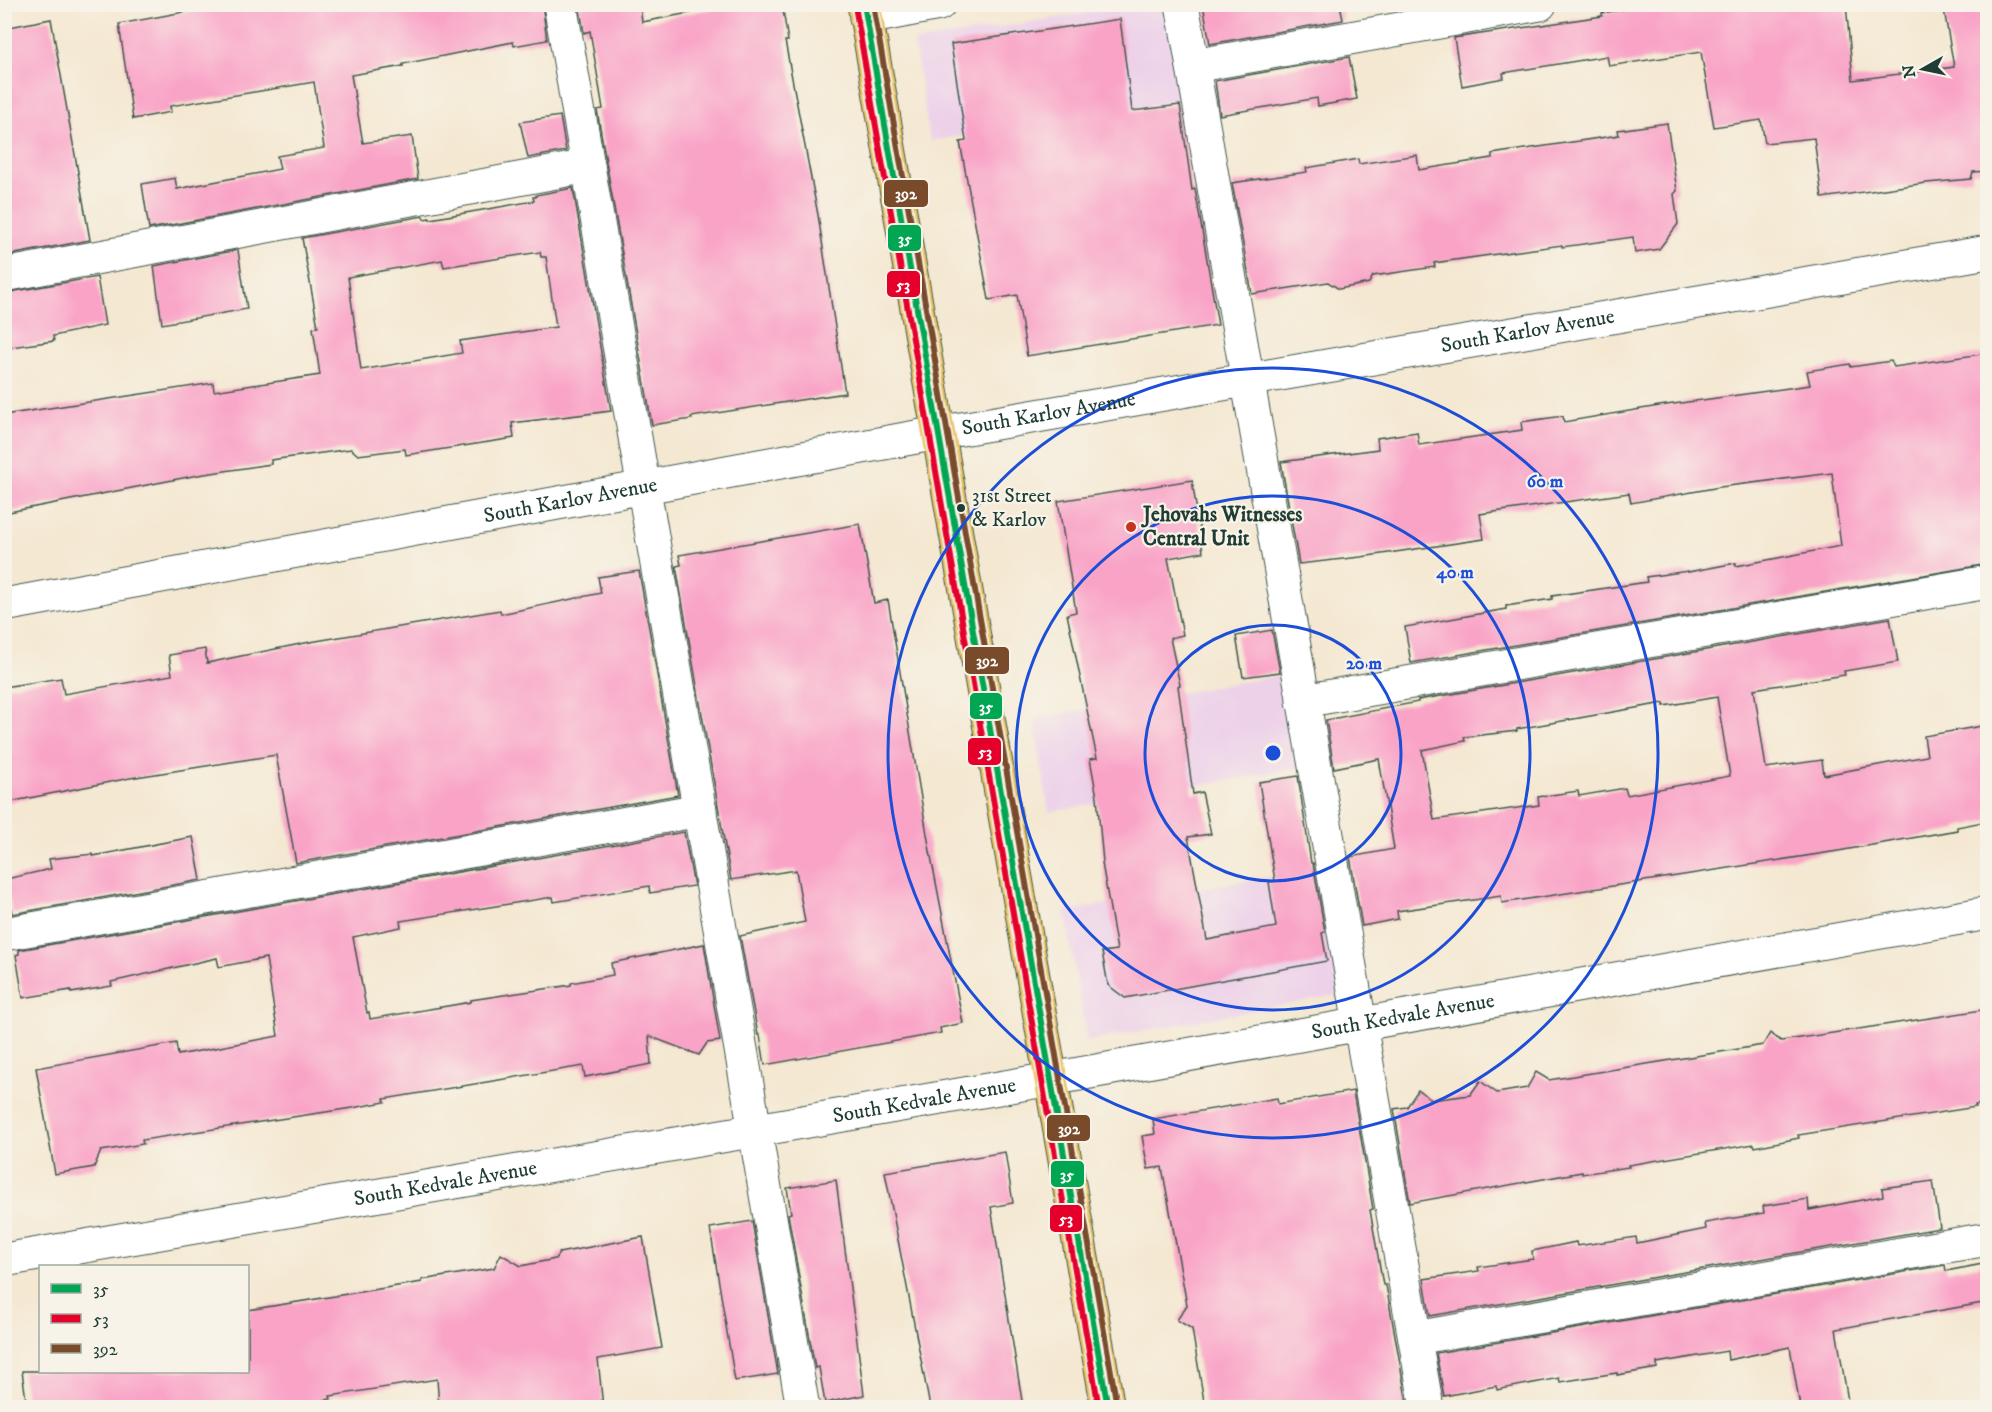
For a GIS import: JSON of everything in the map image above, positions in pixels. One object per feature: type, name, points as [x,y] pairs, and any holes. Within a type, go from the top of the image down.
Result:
[{"type":"main road","points":[[865,11],[1108,1407]]},
{"type":"street","points":[[560,4],[803,1407]]},
{"type":"street","points":[[865,11],[939,4]]},
{"type":"street","points":[[1182,4],[1426,1407]]},
{"type":"street","points":[[1193,66],[1540,4]]},
{"type":"street","points":[[4,275],[588,166]]},
{"type":"street","name":"South Karlov Avenue","points":[[4,605],[938,433],[1988,252]]},
{"type":"street","points":[[1304,701],[1988,582]]},
{"type":"street","points":[[4,934],[700,810]]},
{"type":"street","name":"South Kedvale Avenue","points":[[4,1260],[1988,913]]},
{"type":"street","points":[[1414,1338],[1988,1239]]},
{"type":"shaded area","points":[[1132,5],[1182,5],[1199,98],[930,141],[914,42]]},
{"type":"shaded area","points":[[1298,672],[1314,765],[1049,812],[1034,719]]},
{"type":"shaded area","points":[[1333,866],[1354,992],[1087,1041],[1065,911]]},
{"type":"building","points":[[227,4],[542,4],[547,40],[514,46],[513,42],[351,75],[363,143],[412,136],[418,179],[149,229],[142,184],[175,178],[177,189],[280,169],[277,156],[324,148],[314,82],[170,106],[171,112],[133,119],[119,24]]},
{"type":"building","points":[[579,4],[640,4],[642,22],[736,4],[782,4],[788,41],[785,41],[818,215],[845,393],[652,425],[597,110],[603,109],[590,31],[584,33]]},
{"type":"building","points":[[1203,4],[1340,4],[1343,20],[1210,44]]},
{"type":"building","points":[[1657,4],[1846,4],[1853,80],[1954,67],[1943,4],[1988,4],[1988,171],[1973,172],[1971,179],[1822,198],[1814,138],[1765,143],[1761,120],[1714,127],[1701,52],[1609,66],[1607,56],[1503,73],[1504,78],[1462,86],[1454,38],[1602,16],[1602,13]]},
{"type":"building","points":[[51,19],[90,240],[4,256],[4,28]]},
{"type":"building","points":[[1120,19],[1132,111],[1180,105],[1192,190],[1195,189],[1218,325],[1027,356],[1017,295],[989,300],[960,142],[966,141],[951,44]]},
{"type":"building","points":[[1349,57],[1357,99],[1318,106],[1317,98],[1220,115],[1215,81]]},
{"type":"building","points":[[560,116],[566,151],[528,158],[520,122]]},
{"type":"building","points":[[1667,123],[1677,191],[1674,194],[1678,224],[1659,249],[1635,253],[1633,237],[1434,263],[1435,267],[1373,276],[1369,283],[1339,289],[1328,282],[1252,294],[1232,183],[1307,172],[1306,168],[1358,159],[1359,164],[1417,155],[1419,170],[1492,158],[1492,154],[1619,135],[1618,130]]},
{"type":"building","points":[[573,188],[611,411],[512,423],[514,438],[406,455],[405,449],[358,455],[351,449],[271,460],[271,464],[198,475],[4,513],[4,415],[213,383],[214,391],[320,375],[313,328],[318,327],[302,238],[423,216],[424,219],[430,219],[534,201],[533,197]],"holes":[[[540,252],[541,257],[546,257],[556,327],[460,341],[462,353],[361,370],[348,277],[442,260],[444,267]]]},
{"type":"building","points":[[238,250],[247,309],[162,324],[154,266]]},
{"type":"building","points":[[97,277],[105,325],[53,336],[54,341],[4,348],[4,293]]},
{"type":"building","points":[[1988,353],[1988,564],[1411,663],[1405,627],[1506,609],[1506,606],[1552,599],[1552,596],[1647,582],[1646,577],[1736,563],[1736,566],[1841,546],[1832,473],[1720,487],[1631,503],[1629,493],[1480,514],[1484,539],[1299,564],[1281,462],[1378,449],[1377,438],[1417,432],[1419,445],[1522,430],[1521,422],[1563,416],[1564,422],[1810,385],[1807,371],[1850,364],[1851,367],[1891,361],[1894,367]]},
{"type":"building","points":[[1192,480],[1203,552],[1168,558],[1183,635],[1170,638],[1180,685],[1178,686],[1193,794],[1202,792],[1211,834],[1188,837],[1207,940],[1276,927],[1269,882],[1275,881],[1259,782],[1298,776],[1311,863],[1313,863],[1325,932],[1322,933],[1327,961],[1125,998],[1108,985],[1102,952],[1117,950],[1102,863],[1097,797],[1090,759],[1097,758],[1067,614],[1076,612],[1058,501]]},
{"type":"building","points":[[860,524],[874,603],[888,600],[929,846],[963,1023],[940,1028],[941,1033],[765,1065],[740,936],[805,922],[796,870],[731,880],[676,566],[681,565],[679,555]]},
{"type":"building","points":[[639,571],[678,795],[296,863],[276,755],[130,778],[4,803],[4,687],[61,678],[64,694],[172,675],[169,655],[205,649],[207,663],[310,642],[500,610],[501,614],[601,593],[598,577]]},
{"type":"building","points":[[1890,618],[1898,662],[1844,671],[1845,675],[1754,689],[1766,768],[1822,760],[1824,775],[1927,756],[1924,736],[1988,725],[1988,821],[1957,827],[1957,830],[1838,851],[1502,903],[1501,896],[1397,911],[1398,919],[1362,926],[1350,857],[1394,849],[1379,759],[1334,768],[1326,720],[1418,702],[1418,700]],"holes":[[[1717,697],[1730,776],[1627,795],[1625,788],[1579,796],[1578,791],[1538,797],[1539,805],[1434,820],[1422,750],[1465,741],[1464,737],[1517,731],[1517,729],[1664,703],[1664,706]]]},
{"type":"building","points":[[1272,630],[1280,672],[1243,677],[1236,636]]},
{"type":"building","points":[[684,832],[694,886],[650,893],[649,886],[554,902],[553,897],[400,921],[401,927],[353,937],[370,1019],[471,1002],[471,1000],[571,985],[571,983],[613,975],[611,963],[704,944],[720,1041],[707,1043],[699,1055],[649,1036],[651,1064],[585,1077],[583,1066],[384,1099],[385,1102],[352,1108],[142,1140],[143,1144],[101,1151],[94,1167],[55,1174],[36,1068],[176,1043],[178,1055],[278,1036],[266,958],[219,967],[217,958],[111,982],[112,986],[23,998],[16,955],[19,954],[19,950]]},
{"type":"building","points":[[193,837],[201,880],[12,914],[6,879],[51,869],[49,859],[93,854],[93,856]]},
{"type":"building","points":[[1988,1009],[1988,1103],[1975,1105],[1976,1107],[1798,1135],[1799,1138],[1755,1147],[1754,1144],[1410,1203],[1394,1109],[1407,1107],[1418,1090],[1432,1100],[1470,1095],[1480,1081],[1497,1093],[1527,1088],[1536,1072],[1549,1080],[1763,1045],[1770,1033],[1781,1041]]},
{"type":"building","points":[[1353,1091],[1373,1209],[1370,1210],[1407,1403],[1405,1407],[1205,1407],[1192,1329],[1177,1320],[1187,1305],[1162,1167],[1148,1169],[1142,1136],[1155,1134],[1153,1119],[1277,1098],[1278,1104]]},
{"type":"building","points":[[1005,1152],[1013,1203],[991,1207],[1023,1407],[930,1407],[885,1172]]},
{"type":"building","points":[[836,1180],[864,1395],[825,1403],[819,1367],[815,1368],[788,1214],[791,1213],[787,1188]]},
{"type":"building","points":[[1933,1181],[1940,1228],[1430,1316],[1424,1279],[1479,1271],[1478,1267],[1533,1259],[1532,1251],[1576,1242],[1577,1246],[1636,1237],[1637,1243],[1706,1229],[1705,1223],[1764,1213],[1763,1206],[1808,1199],[1809,1210],[1883,1196],[1882,1188]]},
{"type":"building","points":[[752,1221],[778,1374],[735,1381],[710,1228]]},
{"type":"building","points":[[643,1237],[662,1348],[598,1359],[603,1407],[439,1407],[437,1379],[330,1396],[331,1399],[284,1407],[27,1407],[22,1371],[39,1371],[39,1373],[249,1373],[249,1310],[494,1268],[501,1254],[521,1266],[555,1259],[559,1253]]},
{"type":"building","points":[[1988,1263],[1988,1302],[1836,1329],[1849,1407],[1800,1407],[1790,1347],[1728,1360],[1727,1351],[1657,1363],[1657,1368],[1617,1375],[1617,1373],[1560,1382],[1559,1378],[1497,1390],[1496,1386],[1444,1396],[1436,1353],[1945,1265],[1946,1271]]},
{"type":"transit line","name":"35","points":[[864,4],[1108,1408]]},
{"type":"transit line","name":"392","points":[[873,4],[1117,1406]]},
{"type":"transit line","name":"53","points":[[855,6],[1099,1408]]},
{"type":"place","name":"31st Street & Karlov","points":[[961,508]]},
{"type":"place","name":"Jehovahs Witnesses Central Unit","points":[[1131,527]]}]
